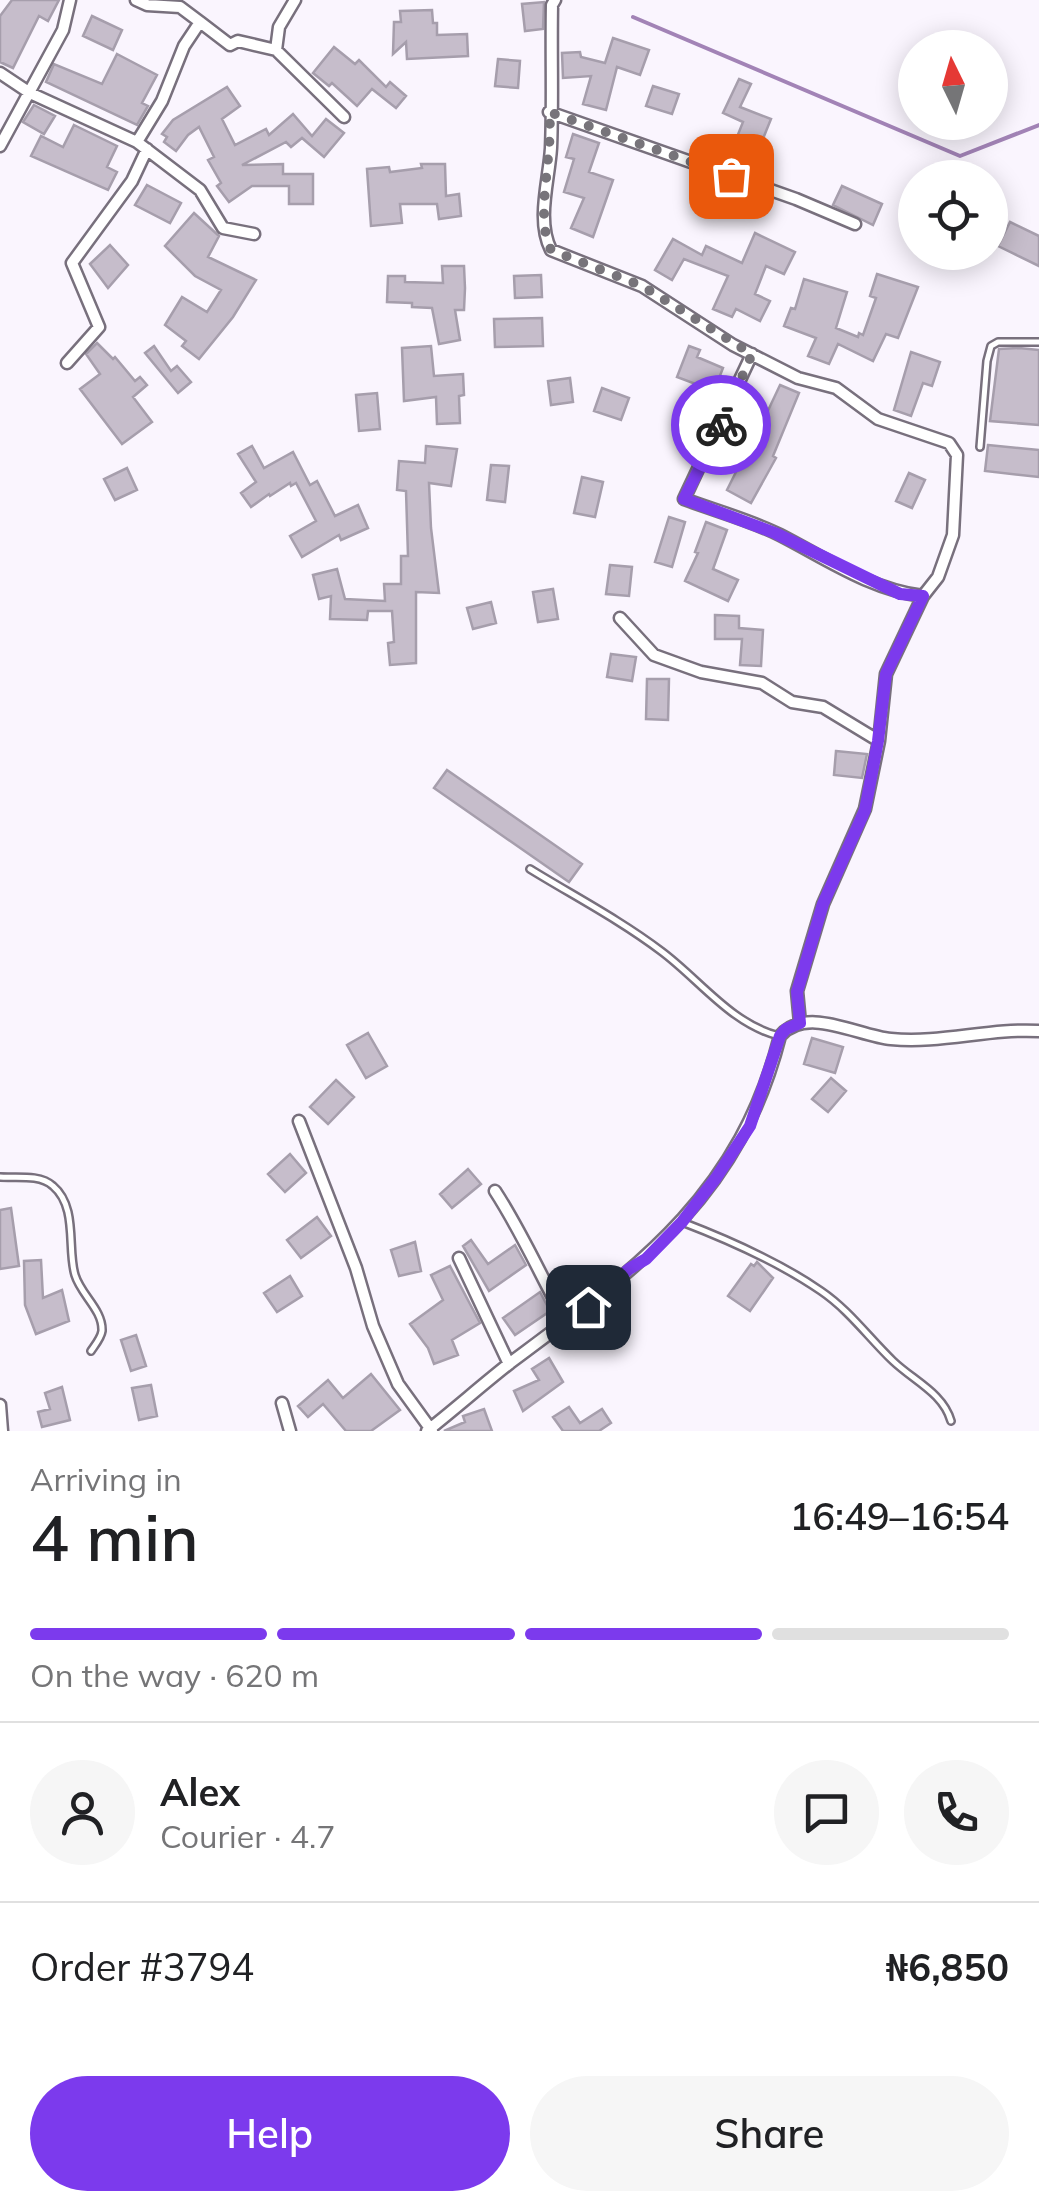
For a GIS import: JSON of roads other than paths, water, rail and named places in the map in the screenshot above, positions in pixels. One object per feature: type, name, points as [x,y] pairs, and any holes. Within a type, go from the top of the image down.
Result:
[{"type":"street","points":[[0,146],[63,30],[70,0]]},
{"type":"street","points":[[136,0],[147,5],[180,7],[230,44],[238,41],[276,50],[344,117]]},
{"type":"street","points":[[276,50],[278,28],[295,0]]},
{"type":"street","points":[[555,0],[551,146],[544,223],[551,250],[642,286],[752,354],[798,378],[836,388],[878,418],[948,443],[957,455],[953,535],[938,578],[923,596],[886,674],[865,810],[823,904],[797,992],[800,1023]]},
{"type":"street","points":[[67,362],[98,327],[72,264],[132,181],[142,145],[184,46],[200,22]]},
{"type":"street","points":[[0,74],[30,93],[142,145],[200,190],[223,228],[254,234]]},
{"type":"street","points":[[549,112],[796,199],[854,224]]},
{"type":"street","points":[[752,354],[684,499],[775,533],[900,594],[923,596]]},
{"type":"street","points":[[620,618],[654,655],[701,672],[762,683],[792,702],[823,707],[878,741]]},
{"type":"street","points":[[299,1121],[356,1268],[373,1326],[398,1384],[430,1430],[508,1364],[608,1291],[682,1222],[750,1126],[780,1036],[786,1029],[800,1023],[821,1023],[892,1039],[1039,1031]]},
{"type":"street","points":[[495,1191],[528,1244],[567,1323]]},
{"type":"street","points":[[458,1258],[508,1364]]},
{"type":"street","points":[[282,1403],[290,1431]]},
{"type":"street","points":[[0,1405],[2,1431]]},
{"type":"lane","points":[[980,447],[986,360],[991,346],[998,342],[1039,342]]},
{"type":"lane","points":[[530,869],[664,952],[724,1006],[768,1033],[780,1036]]},
{"type":"lane","points":[[0,1177],[44,1180],[60,1194],[72,1233],[74,1273],[102,1326],[102,1334],[91,1352]]},
{"type":"lane","points":[[682,1222],[725,1238],[822,1291],[860,1324],[894,1362],[946,1405],[951,1421]]},
{"type":"waterway","points":[[633,17],[960,156],[1039,125]]}]
